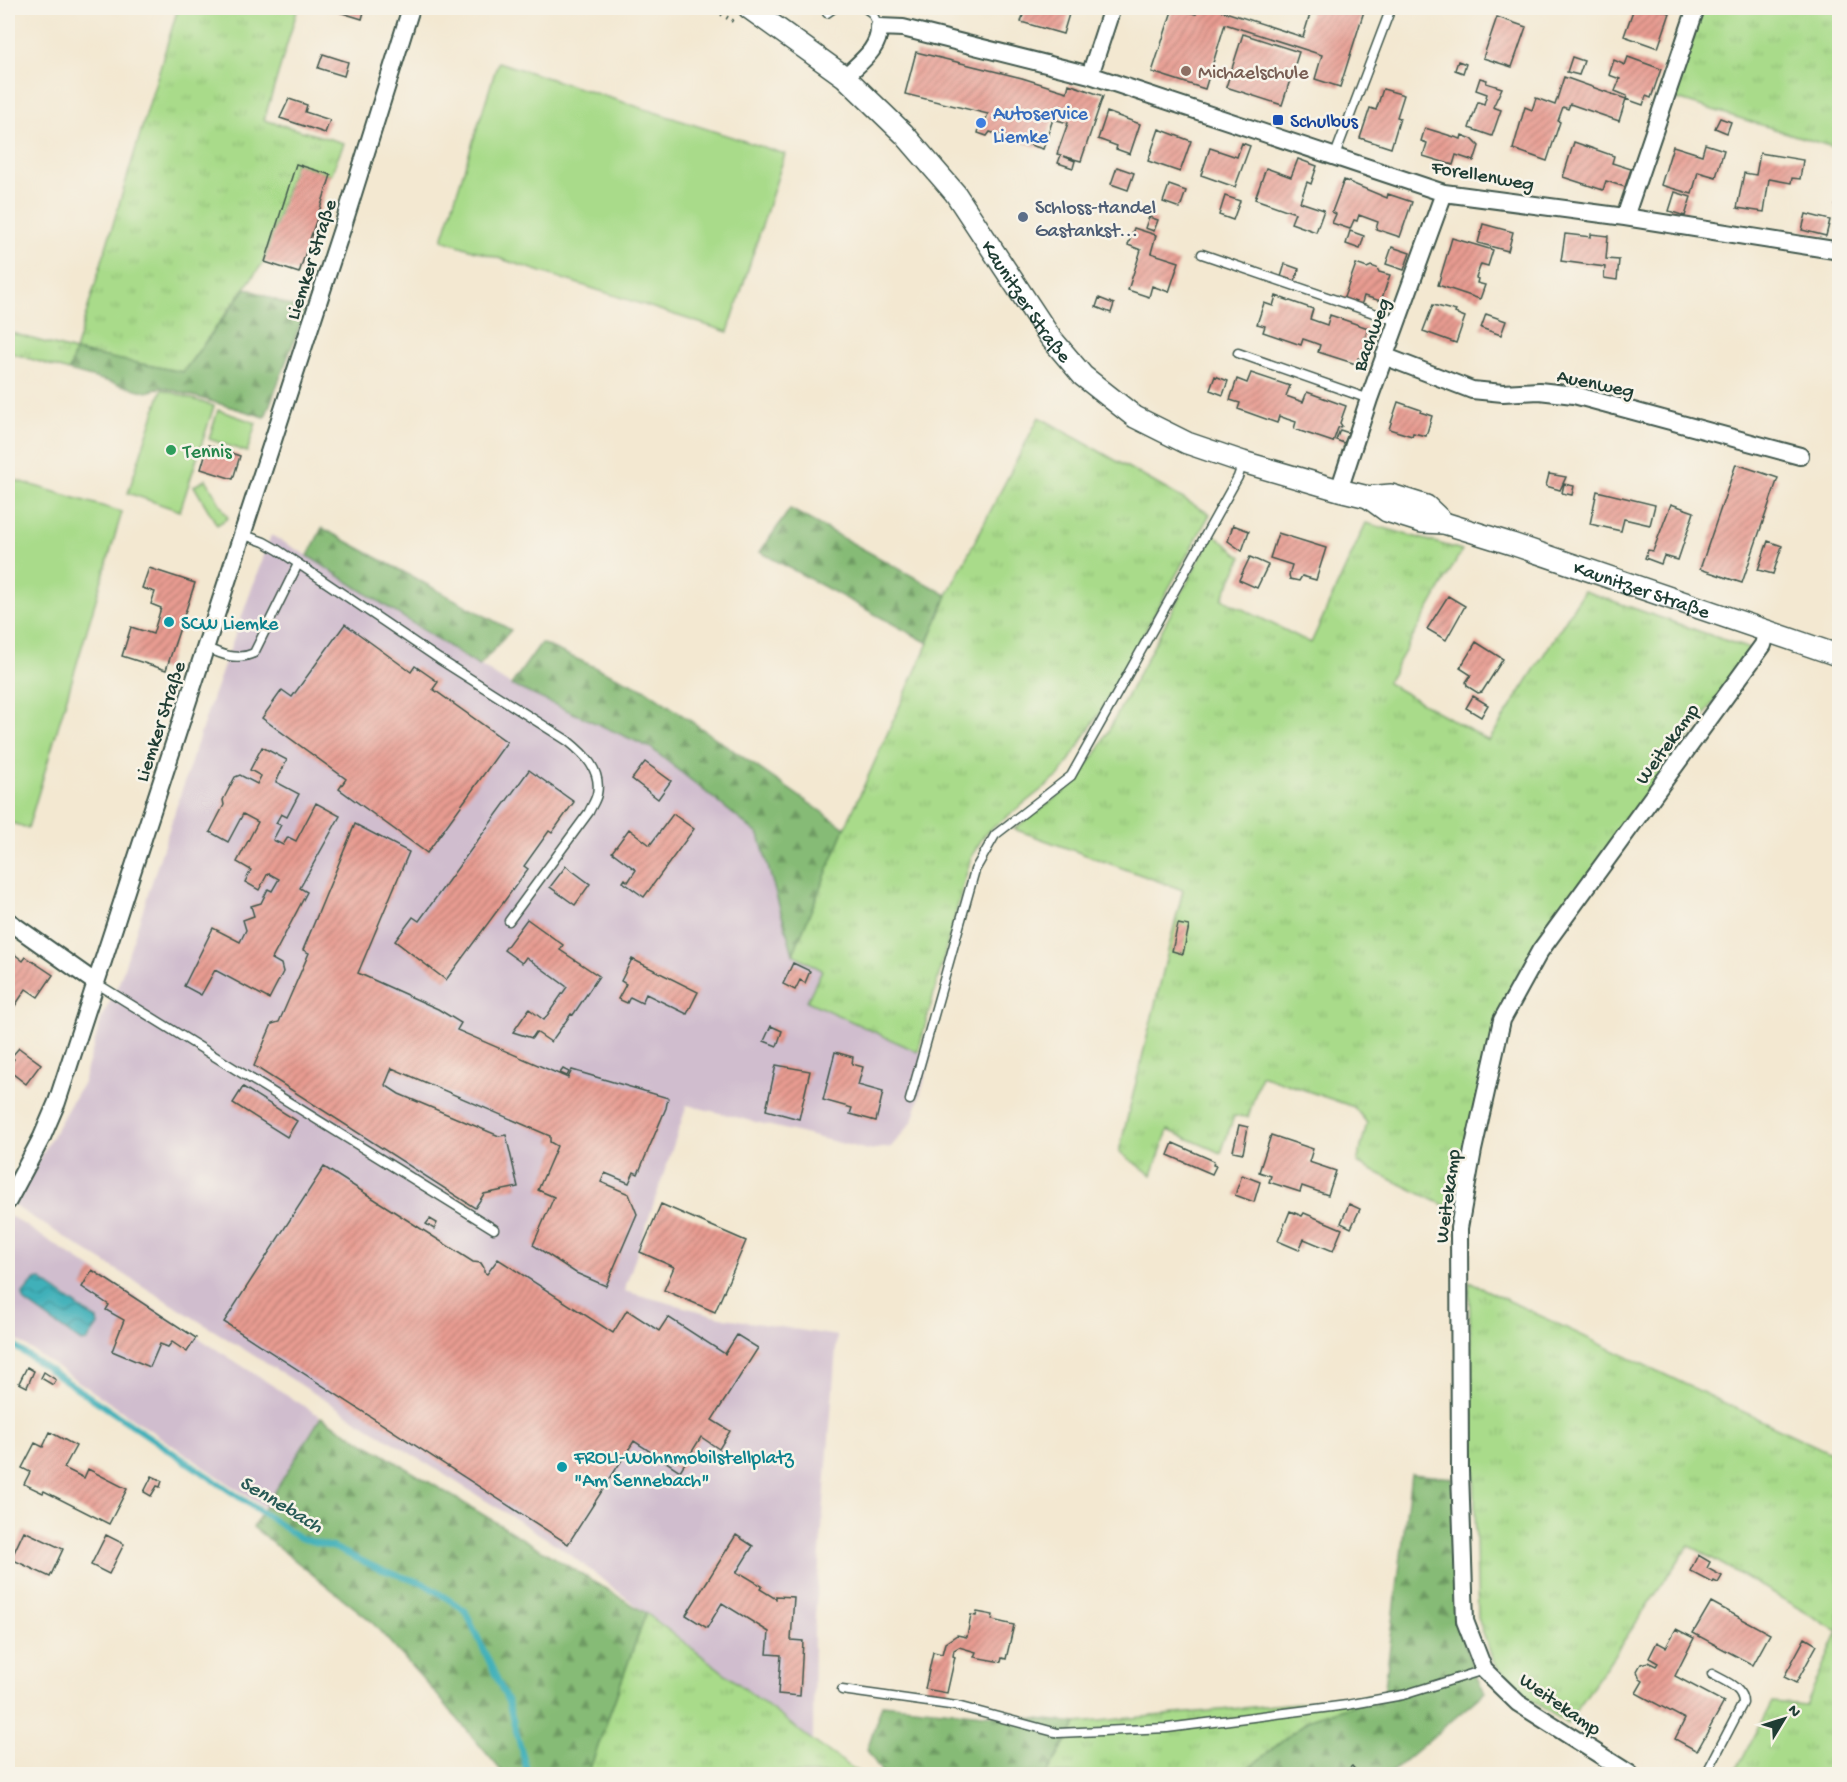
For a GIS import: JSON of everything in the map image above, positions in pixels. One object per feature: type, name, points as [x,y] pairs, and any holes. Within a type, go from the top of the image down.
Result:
[{"type":"street","name":"Liemker Straße","points":[[8,1201],[54,1110],[342,229],[411,8]]},
{"type":"street","name":"Kaunitzer Straße","points":[[749,8],[845,77],[904,134],[955,193],[1050,337],[1083,376],[1135,417],[1187,443],[1243,462],[1368,497],[1387,511],[1422,522],[1444,523],[1839,656]]},
{"type":"street","points":[[1090,75],[1112,8]]},
{"type":"street","points":[[1625,218],[1696,8]]},
{"type":"street","points":[[845,77],[875,46],[879,37],[879,27]]},
{"type":"street","name":"Forellenweg","points":[[879,27],[903,28],[1090,75],[1444,193],[1839,251]]},
{"type":"street","name":"Bachweg","points":[[1339,490],[1384,356],[1444,193]]},
{"type":"street","name":"Auenweg","points":[[1384,356],[1472,390],[1557,392],[1574,395],[1800,456]]},
{"type":"street","name":"Weitekamp","points":[[1630,1774],[1518,1703],[1484,1670],[1465,1621],[1460,1471],[1459,1228],[1473,1150],[1502,1020],[1540,951],[1763,645],[1767,630]]},
{"type":"street","points":[[8,921],[96,983]]},
{"type":"lane","points":[[865,8],[872,13],[879,27]]},
{"type":"lane","points":[[1335,155],[1392,8]]},
{"type":"lane","points":[[1202,254],[1397,321]]},
{"type":"lane","points":[[1238,353],[1369,399]]},
{"type":"lane","points":[[910,1100],[975,870],[995,835],[1071,776],[1238,477],[1243,462]]},
{"type":"lane","points":[[242,534],[264,542],[585,754],[593,766],[597,781],[597,794],[589,812],[508,921]]},
{"type":"lane","points":[[205,647],[223,655],[244,658],[255,653],[298,564]]},
{"type":"lane","points":[[96,983],[494,1229]]},
{"type":"lane","points":[[842,1690],[957,1706],[1058,1733],[1167,1728],[1347,1705],[1402,1695],[1484,1670]]},
{"type":"lane","points":[[1706,1774],[1743,1703],[1743,1697],[1738,1689],[1712,1674]]},
{"type":"path","points":[[711,8],[727,18]]},
{"type":"shaded area","points":[[271,535],[308,556],[511,685],[651,748],[759,835],[793,954],[822,970],[918,1052],[932,1055],[912,1122],[891,1147],[868,1150],[687,1105],[624,1291],[725,1318],[837,1336],[814,1631],[813,1741],[560,1547],[13,1205],[83,1082],[102,1017],[118,986],[207,713]]},
{"type":"shaded area","points":[[9,1215],[321,1417],[265,1508],[8,1334]]},
{"type":"green space","points":[[178,8],[298,8],[264,120],[344,143],[331,175],[295,163],[263,263],[183,372],[76,351],[69,371],[8,352],[8,332],[75,351]]},
{"type":"green space","points":[[1703,8],[1839,8],[1839,149],[1671,97]]},
{"type":"green space","points":[[498,62],[785,154],[728,332],[442,240]]},
{"type":"green space","points":[[246,288],[305,312],[265,417],[162,387],[147,392],[69,371],[75,351],[183,372]]},
{"type":"green space","name":"Tennis","points":[[162,389],[214,406],[180,511],[128,493]]},
{"type":"green space","points":[[218,410],[256,423],[247,452],[209,439]]},
{"type":"green space","points":[[1039,417],[1210,514],[1100,712],[1060,775],[985,834],[971,857],[918,1052],[807,1001],[822,970],[793,954],[845,828],[928,643],[947,595]]},
{"type":"green space","points":[[8,478],[122,512],[28,828],[8,822]]},
{"type":"green space","points":[[206,479],[228,518],[217,525],[194,486]]},
{"type":"green space","points":[[790,509],[947,595],[928,643],[760,552]]},
{"type":"green space","points":[[1366,523],[1462,550],[1387,683],[1489,741],[1584,591],[1750,649],[1496,1020],[1452,1209],[1357,1163],[1367,1123],[1354,1107],[1261,1075],[1248,1117],[1234,1116],[1221,1153],[1168,1130],[1152,1175],[1119,1152],[1183,890],[1014,829],[1070,787],[1097,752],[1213,534],[1242,557],[1222,599],[1311,643]]},
{"type":"green space","points":[[322,528],[511,630],[479,666],[308,556]]},
{"type":"green space","points":[[541,643],[646,690],[845,828],[793,954],[759,835],[651,748],[511,685]]},
{"type":"green space","points":[[1469,1282],[1839,1457],[1839,1774],[1734,1774],[1772,1702],[1806,1705],[1838,1631],[1689,1545],[1567,1724],[1520,1692],[1494,1663],[1478,1618]]},
{"type":"green space","points":[[321,1417],[646,1613],[588,1774],[504,1774],[370,1620],[253,1527]]},
{"type":"green space","points":[[1411,1474],[1453,1478],[1457,1622],[1476,1676],[1485,1692],[1389,1774],[1241,1774],[1310,1719],[1384,1695]]},
{"type":"green space","points":[[646,1613],[813,1741],[861,1774],[588,1774]]},
{"type":"green space","points":[[1384,1695],[1310,1719],[1241,1774],[1047,1774],[1077,1723]]},
{"type":"green space","points":[[882,1704],[1077,1723],[1047,1774],[883,1774],[867,1750]]},
{"type":"water","points":[[40,1279],[97,1320],[98,1325],[87,1341],[81,1342],[24,1301],[23,1294],[35,1280]]},
{"type":"building","points":[[338,8],[365,8],[362,19],[336,11]]},
{"type":"building","points":[[1025,8],[1055,8],[1069,14],[1063,34],[1021,22]]},
{"type":"building","points":[[1173,8],[1196,14],[1198,8],[1213,8],[1303,37],[1312,8],[1365,8],[1340,87],[1315,79],[1322,55],[1225,24],[1205,89],[1152,72]]},
{"type":"building","points":[[1634,8],[1654,8],[1670,13],[1658,48],[1624,36]]},
{"type":"building","points":[[1497,17],[1526,27],[1512,67],[1483,58]]},
{"type":"building","points":[[1243,34],[1299,52],[1282,105],[1226,87]]},
{"type":"building","points":[[916,52],[1022,78],[1067,92],[1069,84],[1103,96],[1081,161],[1063,156],[1075,161],[1073,168],[1058,163],[1061,155],[1057,154],[1068,123],[1053,119],[1043,149],[990,132],[987,136],[978,133],[981,119],[986,119],[988,114],[905,94]]},
{"type":"building","points":[[323,54],[348,62],[344,76],[318,68]]},
{"type":"building","points":[[1572,57],[1584,61],[1579,75],[1567,72]]},
{"type":"building","points":[[1628,57],[1661,69],[1651,98],[1646,96],[1643,105],[1626,99],[1627,96],[1615,91],[1620,79],[1609,75],[1614,60],[1625,65]]},
{"type":"building","points":[[1458,61],[1466,64],[1463,73],[1455,70]]},
{"type":"building","points":[[1564,77],[1626,99],[1619,121],[1570,104],[1568,109],[1563,107],[1547,161],[1513,149],[1525,107],[1532,110],[1536,98],[1555,105]]},
{"type":"building","points":[[1480,78],[1487,80],[1486,83],[1502,88],[1493,107],[1501,110],[1492,136],[1469,128],[1478,102],[1484,104],[1487,94],[1476,90]]},
{"type":"building","points":[[1383,89],[1404,95],[1391,148],[1360,138],[1370,108],[1376,110]]},
{"type":"building","points":[[289,99],[307,105],[305,112],[330,120],[325,133],[280,118]]},
{"type":"building","points":[[1107,112],[1140,124],[1130,154],[1098,139]]},
{"type":"building","points":[[1720,118],[1731,122],[1727,133],[1715,128]]},
{"type":"building","points":[[1425,128],[1461,139],[1462,135],[1472,139],[1479,146],[1474,161],[1456,155],[1453,165],[1423,156],[1427,143],[1421,141]]},
{"type":"building","points":[[1159,129],[1191,141],[1180,172],[1148,161]]},
{"type":"building","points":[[1574,142],[1614,156],[1612,163],[1631,169],[1625,187],[1606,181],[1603,190],[1563,177]]},
{"type":"building","points":[[1242,143],[1250,146],[1235,187],[1201,175],[1210,148],[1237,157]]},
{"type":"building","points":[[1705,144],[1724,150],[1716,177],[1698,172],[1692,194],[1661,185],[1673,146],[1702,155]]},
{"type":"building","points":[[1760,153],[1803,160],[1800,179],[1792,178],[1791,183],[1769,179],[1764,212],[1737,208],[1744,173],[1756,175]]},
{"type":"building","points":[[1298,159],[1317,166],[1311,184],[1307,182],[1300,202],[1324,210],[1316,232],[1291,223],[1295,213],[1255,199],[1266,168],[1291,177]]},
{"type":"building","points":[[296,164],[331,175],[299,273],[265,262]]},
{"type":"building","points":[[1117,167],[1134,173],[1128,190],[1111,184]]},
{"type":"building","points":[[1344,180],[1387,198],[1388,194],[1412,202],[1400,237],[1376,229],[1378,222],[1359,215],[1350,229],[1332,223],[1336,214],[1332,212]]},
{"type":"building","points":[[1169,185],[1186,191],[1180,208],[1163,202]]},
{"type":"building","points":[[1675,192],[1691,197],[1685,216],[1669,211]]},
{"type":"building","points":[[1839,192],[1839,209],[1835,207]]},
{"type":"building","points":[[1225,196],[1240,201],[1233,220],[1219,215]]},
{"type":"building","points":[[1806,214],[1830,220],[1826,236],[1802,230]]},
{"type":"building","points":[[1149,217],[1158,220],[1154,231],[1145,228]]},
{"type":"building","points":[[1483,224],[1513,232],[1508,251],[1478,243]]},
{"type":"building","points":[[1134,228],[1156,235],[1151,253],[1179,262],[1169,292],[1152,286],[1149,297],[1128,290],[1141,250],[1128,245]]},
{"type":"building","points":[[1350,231],[1364,236],[1360,249],[1346,244]]},
{"type":"building","points":[[1565,234],[1608,236],[1606,259],[1619,260],[1617,280],[1604,278],[1605,267],[1561,261]]},
{"type":"building","points":[[1452,238],[1493,250],[1488,266],[1481,264],[1476,278],[1477,283],[1485,285],[1480,299],[1438,285]]},
{"type":"building","points":[[1392,247],[1410,253],[1404,270],[1386,264]]},
{"type":"building","points":[[1285,264],[1299,269],[1295,281],[1281,277]]},
{"type":"building","points":[[1356,264],[1367,268],[1371,266],[1377,268],[1379,272],[1390,275],[1381,301],[1364,296],[1361,306],[1343,300]]},
{"type":"building","points":[[1276,296],[1313,309],[1310,319],[1327,325],[1330,315],[1368,328],[1365,338],[1373,341],[1366,361],[1358,358],[1356,364],[1318,352],[1320,345],[1312,342],[1303,339],[1301,345],[1263,332],[1265,326],[1257,324],[1264,303],[1273,306]]},
{"type":"building","points":[[1099,298],[1114,304],[1111,313],[1096,307]]},
{"type":"building","points":[[1433,305],[1456,311],[1455,313],[1465,317],[1456,343],[1423,331]]},
{"type":"building","points":[[1486,314],[1506,321],[1501,335],[1481,328]]},
{"type":"building","points":[[1251,373],[1290,386],[1286,396],[1303,402],[1307,392],[1346,406],[1340,423],[1342,426],[1338,428],[1333,442],[1294,429],[1296,422],[1279,416],[1277,423],[1238,409],[1240,403],[1230,400],[1237,379],[1247,383]]},
{"type":"building","points":[[1215,376],[1228,381],[1223,395],[1210,390]]},
{"type":"building","points":[[1398,402],[1432,416],[1426,436],[1413,433],[1412,436],[1389,429]]},
{"type":"building","points":[[1340,430],[1349,433],[1344,443],[1336,440]]},
{"type":"building","points":[[208,445],[240,456],[233,479],[201,469]]},
{"type":"building","points":[[1736,464],[1778,478],[1742,583],[1700,569]]},
{"type":"building","points":[[1549,474],[1566,477],[1560,490],[1546,486]]},
{"type":"building","points":[[1564,484],[1574,486],[1572,495],[1562,493]]},
{"type":"building","points":[[1597,491],[1655,505],[1650,525],[1624,519],[1621,531],[1590,524]]},
{"type":"building","points":[[1671,504],[1694,512],[1678,560],[1664,556],[1661,564],[1645,558],[1648,550],[1653,551]]},
{"type":"building","points":[[1233,525],[1249,531],[1242,551],[1228,541]]},
{"type":"building","points":[[1278,533],[1326,548],[1316,580],[1302,576],[1299,581],[1290,579],[1292,565],[1270,558]]},
{"type":"building","points":[[1768,541],[1782,546],[1773,574],[1758,570]]},
{"type":"building","points":[[1250,557],[1268,565],[1257,588],[1239,580]]},
{"type":"building","name":"SCW Liemke","points":[[149,568],[195,583],[166,670],[122,656],[131,627],[153,634],[161,608],[151,604],[155,592],[142,588]]},
{"type":"building","points":[[1448,596],[1465,606],[1446,640],[1427,629]]},
{"type":"building","points":[[345,624],[411,672],[415,666],[438,682],[433,689],[507,742],[427,853],[339,789],[346,779],[262,718],[282,690],[292,697]]},
{"type":"building","points":[[1476,642],[1503,659],[1482,692],[1478,693],[1467,686],[1466,682],[1471,675],[1460,668]]},
{"type":"building","points":[[1473,696],[1488,705],[1481,717],[1466,708]]},
{"type":"building","points":[[262,747],[287,760],[276,782],[299,794],[287,817],[281,814],[276,823],[281,825],[273,840],[283,845],[288,837],[296,841],[316,803],[340,816],[300,888],[307,892],[272,959],[281,964],[283,972],[269,999],[215,970],[201,995],[184,986],[213,928],[240,942],[246,930],[243,920],[254,916],[251,906],[261,903],[268,889],[272,891],[279,879],[268,873],[259,890],[245,882],[251,870],[237,862],[258,822],[243,814],[228,842],[210,832],[235,777],[240,775],[257,784],[261,776],[250,770]]},
{"type":"building","points":[[645,762],[671,781],[658,799],[632,779]]},
{"type":"building","points":[[529,770],[574,802],[552,833],[549,831],[524,866],[528,869],[446,980],[395,941],[413,917],[419,921]]},
{"type":"building","points":[[673,814],[694,829],[644,897],[623,882],[625,879],[628,882],[636,870],[612,852],[629,829],[650,845]]},
{"type":"building","points":[[355,824],[409,852],[358,973],[438,1009],[461,1023],[457,1030],[568,1078],[572,1070],[668,1098],[666,1108],[638,1174],[634,1172],[629,1183],[605,1173],[601,1182],[629,1194],[637,1214],[606,1286],[576,1273],[533,1245],[554,1197],[538,1190],[557,1146],[550,1142],[550,1136],[392,1068],[385,1085],[399,1094],[499,1136],[506,1135],[518,1187],[484,1194],[475,1208],[254,1066],[272,1024],[279,1022],[309,953],[303,950]]},
{"type":"building","points":[[566,866],[590,884],[575,905],[550,887]]},
{"type":"building","points":[[527,919],[563,945],[560,950],[599,976],[573,1015],[571,1014],[551,1042],[536,1032],[532,1038],[513,1032],[529,1009],[544,1020],[567,987],[526,957],[522,963],[504,950]]},
{"type":"building","points":[[1178,924],[1189,926],[1183,954],[1172,951]]},
{"type":"building","points":[[8,949],[23,961],[26,957],[53,975],[38,997],[26,989],[11,1012],[8,1010]]},
{"type":"building","points":[[632,959],[698,992],[687,1014],[646,994],[642,1003],[630,997],[627,1003],[618,999],[626,984],[621,981]]},
{"type":"building","points":[[793,963],[810,971],[805,983],[800,980],[795,990],[783,984]]},
{"type":"building","points":[[771,1026],[782,1031],[777,1046],[764,1041]]},
{"type":"building","points":[[19,1048],[41,1064],[26,1084],[8,1070],[14,1059],[11,1057]]},
{"type":"building","points":[[835,1052],[853,1057],[852,1064],[863,1067],[858,1085],[883,1092],[876,1121],[850,1114],[852,1108],[823,1100]]},
{"type":"building","points":[[776,1065],[810,1071],[799,1119],[766,1110]]},
{"type":"building","points":[[563,1069],[569,1072],[567,1076],[560,1073]]},
{"type":"building","points":[[243,1087],[297,1121],[287,1137],[233,1103]]},
{"type":"building","points":[[1239,1125],[1248,1127],[1243,1153],[1233,1151]]},
{"type":"building","points":[[1271,1135],[1313,1149],[1309,1162],[1336,1171],[1328,1195],[1302,1186],[1300,1192],[1269,1182],[1271,1176],[1259,1172]]},
{"type":"building","points":[[1173,1143],[1214,1161],[1213,1165],[1216,1166],[1212,1174],[1168,1155]]},
{"type":"building","points":[[324,1167],[473,1262],[481,1263],[487,1274],[498,1259],[613,1333],[627,1310],[659,1331],[668,1317],[725,1354],[737,1335],[758,1348],[712,1420],[730,1431],[719,1449],[701,1437],[680,1471],[634,1441],[568,1544],[224,1322]]},
{"type":"building","points":[[1242,1175],[1260,1182],[1254,1202],[1235,1195]]},
{"type":"building","points":[[661,1204],[746,1241],[715,1312],[664,1290],[674,1267],[640,1252]]},
{"type":"building","points":[[1349,1204],[1360,1209],[1351,1228],[1341,1223]]},
{"type":"building","points":[[1290,1211],[1302,1216],[1304,1213],[1342,1229],[1333,1251],[1304,1239],[1299,1250],[1278,1241]]},
{"type":"building","points":[[430,1219],[437,1223],[434,1229],[426,1224]]},
{"type":"building","points":[[92,1270],[196,1338],[187,1352],[172,1342],[168,1347],[160,1344],[150,1367],[112,1351],[124,1320],[106,1310],[109,1305],[82,1287]]},
{"type":"building","points":[[27,1367],[34,1371],[27,1387],[19,1383]]},
{"type":"building","points":[[44,1372],[56,1380],[53,1385],[41,1378]]},
{"type":"building","points":[[50,1432],[76,1446],[64,1468],[84,1478],[88,1469],[127,1489],[109,1524],[44,1491],[43,1493],[24,1484],[30,1472],[22,1468],[35,1443],[43,1447]]},
{"type":"building","points":[[152,1476],[162,1481],[160,1487],[157,1486],[151,1496],[144,1492]]},
{"type":"building","points":[[24,1531],[63,1549],[50,1577],[11,1559]]},
{"type":"building","points":[[106,1535],[124,1544],[109,1574],[91,1565]]},
{"type":"building","points":[[736,1535],[753,1546],[736,1573],[762,1586],[760,1589],[776,1599],[776,1596],[794,1597],[791,1640],[803,1641],[800,1696],[778,1694],[781,1655],[767,1654],[769,1632],[722,1603],[707,1628],[686,1615]]},
{"type":"building","points":[[1698,1555],[1710,1562],[1707,1568],[1722,1576],[1718,1583],[1714,1581],[1713,1583],[1690,1571]]},
{"type":"building","points":[[1711,1602],[1770,1634],[1753,1665],[1693,1633]]},
{"type":"building","points":[[977,1612],[993,1615],[992,1620],[1014,1625],[1006,1659],[1002,1658],[1001,1662],[974,1657],[976,1652],[959,1647],[954,1650],[953,1656],[955,1657],[947,1693],[925,1689],[933,1652],[942,1654],[945,1643],[957,1635],[967,1637],[971,1615],[976,1616]]},
{"type":"building","points":[[1676,1629],[1694,1638],[1675,1676],[1724,1702],[1697,1751],[1675,1739],[1685,1719],[1636,1693],[1643,1681],[1637,1671],[1641,1664],[1648,1662],[1656,1666],[1658,1663],[1649,1658],[1657,1642],[1666,1647]]},
{"type":"building","points":[[1805,1638],[1817,1645],[1796,1683],[1784,1677]]},
{"type":"building","points":[[1352,1766],[1359,1774],[1342,1774]]},
{"type":"waterway","name":"Sennebach","points":[[8,1342],[300,1538],[335,1548],[379,1569],[423,1583],[465,1610],[508,1702],[528,1774]]},
{"type":"place","name":"Michaelschule","points":[[1186,71]]},
{"type":"place","name":"Schulbus","points":[[1278,120]]},
{"type":"place","name":"Autoservice Liemke","points":[[981,123]]},
{"type":"place","name":"Schloss-Handel Gastankst...","points":[[1023,217]]},
{"type":"place","name":"Tennis","points":[[171,450]]},
{"type":"place","name":"SCW Liemke","points":[[169,622]]},
{"type":"place","name":"FROLI-Wohnmobilstellplatz \"Am Sennebach\"","points":[[562,1467]]}]
